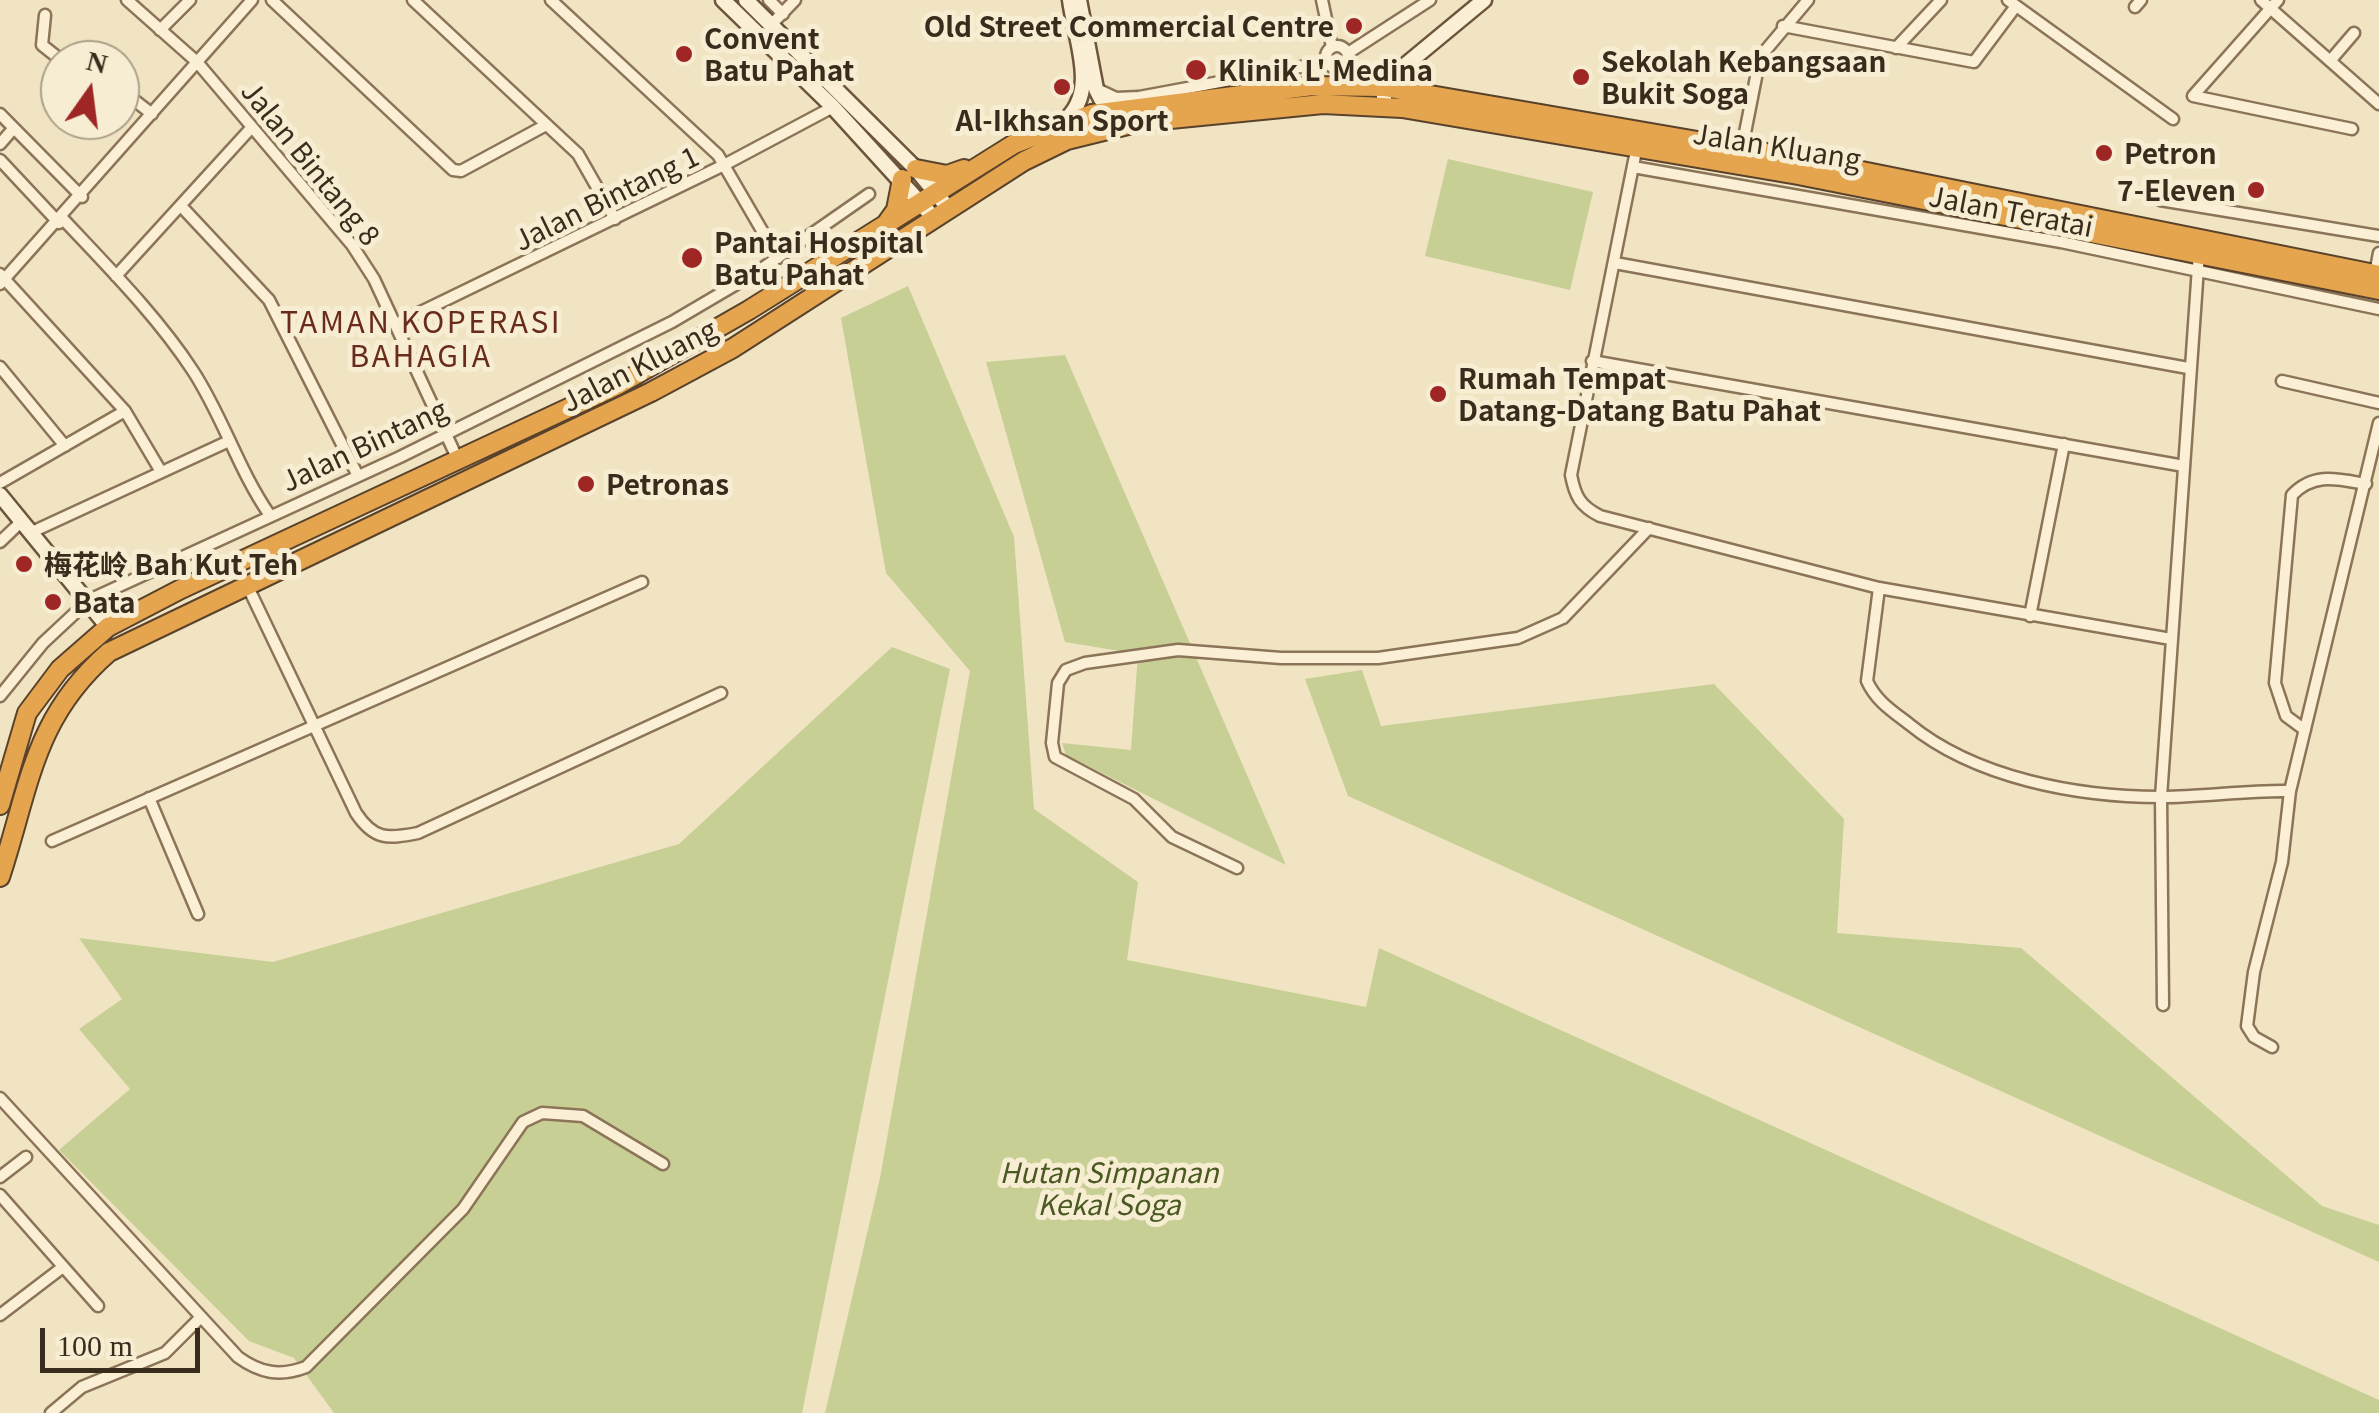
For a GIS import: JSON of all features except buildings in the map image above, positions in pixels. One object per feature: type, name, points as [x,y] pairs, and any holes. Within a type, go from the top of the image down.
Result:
[{"type":"highway","name":"Jalan Kluang","points":[[0,804],[28,713],[60,669],[108,627],[181,588],[459,461],[687,348],[979,165],[1062,123],[1118,110],[1312,86],[1742,148],[2378,280]]},
{"type":"highway","name":"Jalan Kluang","points":[[0,876],[41,744],[61,700],[109,652],[684,375],[734,348],[1045,150],[1092,132],[1384,97],[1635,159],[1798,175],[1976,221],[2197,262],[2378,280]]},
{"type":"highway","points":[[1606,126],[1627,136],[1635,159]]},
{"type":"highway","points":[[882,228],[896,210],[909,174],[947,175],[979,165]]},
{"type":"main road","points":[[723,0],[909,174]]},
{"type":"main road","points":[[746,0],[942,214]]},
{"type":"main road","points":[[1384,97],[1484,0]]},
{"type":"main road","points":[[1078,1],[1096,89],[1101,100],[1118,110]]},
{"type":"main road","points":[[1062,123],[1080,105],[1084,86],[1078,1]]},
{"type":"main road","points":[[0,495],[108,627]]},
{"type":"street","name":"Jalan Bintang 8","points":[[128,0],[196,62],[352,245],[396,324],[459,461]]},
{"type":"street","points":[[160,30],[190,0]]},
{"type":"street","points":[[160,470],[126,411],[2,279],[61,221],[252,0]]},
{"type":"street","points":[[272,0],[453,170],[461,171],[546,124]]},
{"type":"street","points":[[413,0],[582,160],[614,219]]},
{"type":"street","points":[[552,0],[724,165],[778,258]]},
{"type":"street","points":[[770,0],[783,14]]},
{"type":"street","points":[[771,25],[795,0]]},
{"type":"street","points":[[1322,0],[1332,47],[1327,62]]},
{"type":"street","points":[[1096,89],[1116,98],[1140,96],[1327,62],[1340,68],[1346,64],[1348,53],[1430,0]]},
{"type":"street","points":[[1742,148],[1755,72],[1766,47],[1808,0]]},
{"type":"street","points":[[1896,48],[1942,0]]},
{"type":"street","points":[[2260,0],[2274,4],[2379,104]]},
{"type":"street","points":[[1783,26],[1978,61],[2012,3],[2173,119]]},
{"type":"street","points":[[2274,4],[2193,96],[2352,129]]},
{"type":"street","points":[[43,40],[46,16]]},
{"type":"street","points":[[2330,61],[2354,33]]},
{"type":"street","points":[[1332,47],[1348,53]]},
{"type":"street","points":[[140,105],[152,114]]},
{"type":"street","name":"Jalan Bintang 1","points":[[396,324],[724,165],[833,107]]},
{"type":"street","points":[[0,114],[82,196]]},
{"type":"street","points":[[116,276],[252,127]]},
{"type":"street","points":[[0,144],[13,128]]},
{"type":"street","points":[[1635,159],[1571,474],[1574,494],[1584,508],[1600,516],[1878,588],[2171,639]]},
{"type":"street","points":[[0,160],[116,276],[184,357],[246,481],[268,514]]},
{"type":"street","name":"Jalan Bintang","points":[[0,696],[4,678],[89,600],[268,514],[358,476],[672,322],[778,258],[870,194]]},
{"type":"street","points":[[2160,200],[2379,236]]},
{"type":"street","points":[[182,206],[269,300],[358,476]]},
{"type":"street","points":[[2378,280],[2379,253]]},
{"type":"street","points":[[2163,1004],[2161,797],[2197,262],[2379,309]]},
{"type":"street","points":[[1615,263],[2188,368]]},
{"type":"street","points":[[1592,361],[2184,466]]},
{"type":"street","points":[[0,367],[65,446]]},
{"type":"street","points":[[2282,381],[2379,403]]},
{"type":"street","points":[[0,483],[126,411]]},
{"type":"street","points":[[2272,1047],[2254,1037],[2246,1026],[2254,972],[2282,862],[2290,791],[2379,423]]},
{"type":"street","points":[[0,542],[27,526],[229,441]]},
{"type":"street","points":[[2030,616],[2064,444]]},
{"type":"street","points":[[2305,730],[2286,716],[2275,684],[2292,495],[2306,482],[2317,480],[2366,484]]},
{"type":"street","points":[[1238,868],[1172,837],[1134,799],[1055,757],[1052,743],[1058,683],[1066,670],[1085,663],[1178,650],[1281,658],[1378,658],[1518,638],[1564,618],[1649,528]]},
{"type":"street","points":[[52,840],[642,582]]},
{"type":"street","points":[[246,584],[356,813],[369,833],[388,839],[418,833],[720,693]]},
{"type":"street","points":[[1878,588],[1867,681],[1877,699],[1918,732],[1973,762],[2061,787],[2161,797],[2290,791]]},
{"type":"street","points":[[149,798],[198,914]]},
{"type":"street","points":[[0,1098],[202,1318],[253,1368],[290,1373],[306,1367],[463,1209],[493,1170],[514,1130],[542,1113],[583,1116],[663,1164]]},
{"type":"street","points":[[0,1177],[26,1157]]},
{"type":"street","points":[[0,1194],[98,1306]]},
{"type":"street","points":[[0,1316],[63,1267]]},
{"type":"street","points":[[51,1413],[82,1386],[165,1353],[202,1318]]},
{"type":"green space","points":[[1448,159],[1593,192],[1570,290],[1425,256]]},
{"type":"green space","name":"Hutan Simpanan Kekal Soga","points":[[908,286],[1014,537],[1034,809],[1138,882],[1127,960],[1366,1007],[1379,948],[2379,1400],[2379,1413],[825,1413],[880,1178],[970,671],[886,573],[841,318]]},
{"type":"green space","points":[[1065,355],[1286,865],[1066,755],[1062,743],[1131,750],[1138,654],[1065,642],[986,362]]},
{"type":"green space","points":[[892,647],[950,669],[802,1413],[334,1413],[294,1358],[249,1341],[59,1150],[130,1089],[79,1029],[122,999],[79,938],[273,962],[679,844]]},
{"type":"green space","points":[[1362,670],[1381,726],[1714,684],[1844,819],[1837,933],[2021,948],[2322,1206],[2379,1225],[2379,1262],[1348,796],[1305,679]]},
{"type":"place","name":"Old Street Commercial Centre","points":[[1354,26]]},
{"type":"place","name":"Convent Batu Pahat","points":[[684,54]]},
{"type":"place","name":"Klinik L' Medina","points":[[1196,70]]},
{"type":"place","name":"Sekolah Kebangsaan Bukit Soga","points":[[1581,77]]},
{"type":"place","name":"Al-Ikhsan Sport","points":[[1062,87]]},
{"type":"place","name":"Petron","points":[[2104,153]]},
{"type":"place","name":"7-Eleven","points":[[2256,190]]},
{"type":"place","name":"Pantai Hospital Batu Pahat","points":[[692,258]]},
{"type":"place","name":"Rumah Tempat Datang-Datang Batu Pahat","points":[[1438,394]]},
{"type":"place","name":"Petronas","points":[[586,484]]},
{"type":"place","name":"梅花岭 Bah Kut Teh","points":[[24,564]]},
{"type":"place","name":"Bata","points":[[53,602]]},
{"type":"district","name":"TAMAN KOPERASI BAHAGIA","points":[[421,339]]}]
